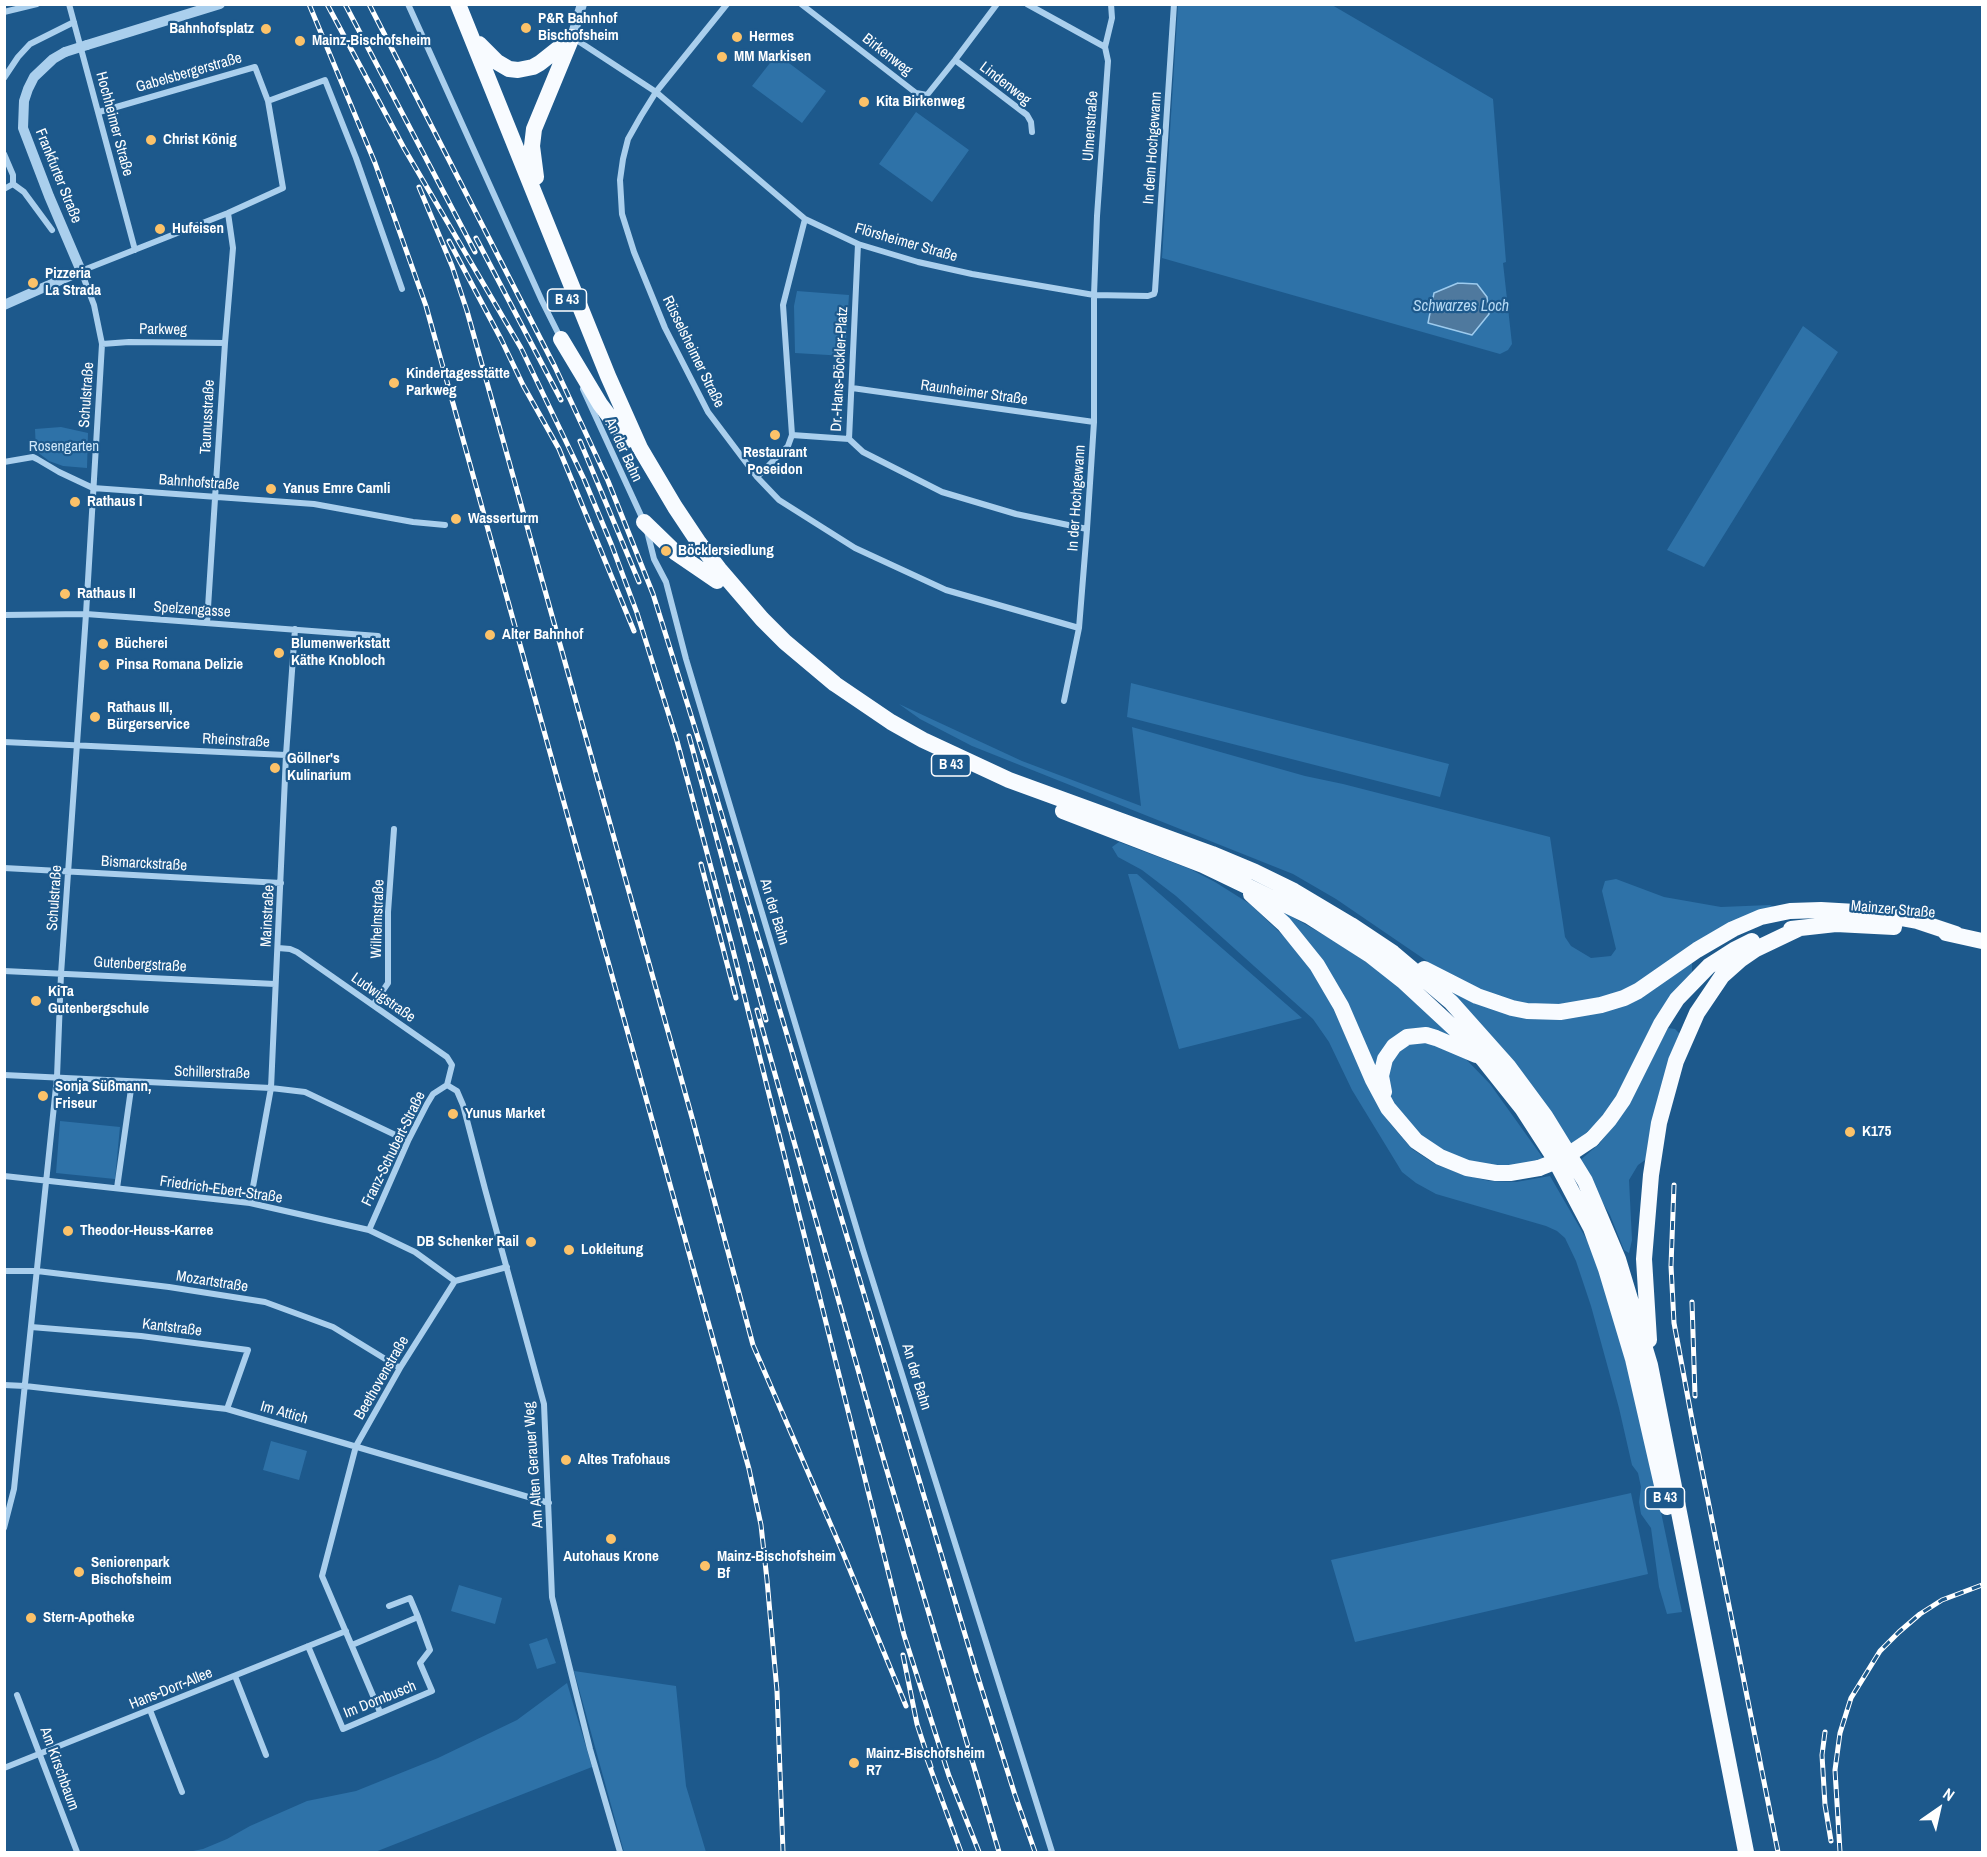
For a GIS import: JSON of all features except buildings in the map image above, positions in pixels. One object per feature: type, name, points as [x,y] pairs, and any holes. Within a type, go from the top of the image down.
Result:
[{"type":"highway","name":"B 43","points":[[448,4],[601,383],[627,440],[674,522],[717,581],[751,621],[793,662],[888,731],[1006,790],[1230,877],[1309,916],[1370,955],[1427,1002],[1483,1059],[1522,1108],[1572,1189],[1591,1228],[1621,1315],[1660,1472],[1736,1852]]},
{"type":"highway","points":[[460,10],[478,43],[489,55],[509,69],[533,67],[549,57],[572,37]]},
{"type":"highway","name":"B 43","points":[[460,10],[608,376],[640,448],[699,543],[740,595],[785,642],[835,684],[891,722],[938,748],[1009,780],[1212,854],[1255,872],[1327,910],[1393,953],[1444,996],[1476,1028],[1508,1066],[1585,1181],[1617,1259],[1650,1365],[1746,1852]]},
{"type":"highway","points":[[542,211],[533,162],[534,129],[572,37]]},
{"type":"highway","points":[[561,339],[600,404],[627,440]]},
{"type":"highway","points":[[644,522],[676,553],[717,581]]},
{"type":"highway","points":[[1230,877],[1284,924],[1317,965],[1336,996],[1373,1080],[1388,1108],[1406,1131],[1434,1154],[1453,1163],[1496,1173],[1539,1168],[1562,1159],[1592,1139],[1623,1100],[1665,1018],[1687,987],[1709,966],[1734,950],[1766,936],[1800,928]]},
{"type":"highway","points":[[1393,953],[1456,986],[1496,1002],[1527,1011],[1560,1012],[1601,1005],[1624,998],[1733,929],[1761,917],[1790,911],[1873,913],[1917,921],[1956,934]]},
{"type":"highway","name":"Mainzer Straße","points":[[1800,928],[1859,924],[1956,934],[1983,941]]},
{"type":"highway","points":[[1650,1365],[1644,1258],[1651,1175],[1659,1123],[1676,1061],[1697,1013],[1722,976],[1756,949],[1800,928]]},
{"type":"highway","points":[[1388,1108],[1381,1083],[1382,1067],[1389,1052],[1399,1041],[1407,1037],[1426,1035],[1483,1059]]},
{"type":"street","points":[[4,12],[37,4]]},
{"type":"street","name":"Hochheimer Straße","points":[[69,4],[135,250]]},
{"type":"street","name":"Frankfurter Straße","points":[[81,271],[22,128],[24,101],[34,77],[53,59],[65,52],[220,4]]},
{"type":"street","name":"An der Bahn","points":[[408,4],[644,522],[654,559],[666,582],[686,658],[863,1250],[1052,1852]]},
{"type":"street","points":[[572,37],[582,4]]},
{"type":"street","points":[[656,92],[728,4]]},
{"type":"street","name":"Birkenweg","points":[[801,4],[916,93],[927,95],[997,4]]},
{"type":"street","points":[[1027,4],[1105,47]]},
{"type":"street","name":"Ulmenstraße","points":[[1094,295],[1108,61],[1105,47],[1112,18],[1111,4]]},
{"type":"street","name":"In dem Hochgewann","points":[[1154,294],[1174,4]]},
{"type":"street","points":[[4,78],[30,44],[74,21]]},
{"type":"street","name":"Flörsheimer Straße","points":[[572,37],[656,92],[805,219],[858,244],[918,262],[972,274],[1094,295],[1148,296],[1154,294]]},
{"type":"street","name":"Lindenweg","points":[[955,60],[1027,115],[1031,122],[1032,132]]},
{"type":"street","name":"Gabelsbergerstraße","points":[[99,112],[255,67],[267,100]]},
{"type":"street","points":[[4,305],[283,188],[267,100],[325,80],[356,158],[402,289]]},
{"type":"street","name":"Rüsselsheimer Straße","points":[[656,92],[628,139],[623,159],[619,196],[622,214],[634,252],[665,328],[708,412],[757,477],[779,500],[809,520],[855,548],[906,572],[946,590],[1079,628]]},
{"type":"street","points":[[4,154],[13,175],[13,184]]},
{"type":"street","points":[[4,189],[13,184]]},
{"type":"street","points":[[13,184],[24,192],[52,230]]},
{"type":"street","name":"Taunusstraße","points":[[207,623],[233,248],[228,213]]},
{"type":"street","points":[[757,477],[788,446],[792,435],[783,305],[805,219]]},
{"type":"street","name":"Dr.-Hans-Böckler-Platz","points":[[792,435],[849,440],[858,244]]},
{"type":"street","name":"Schulstraße","points":[[4,1528],[14,1489],[57,1077],[61,974],[78,745],[102,344],[94,305],[81,271]]},
{"type":"street","name":"In der Hochgewann","points":[[1064,701],[1079,628],[1087,529],[1094,422],[1094,295]]},
{"type":"street","name":"Parkweg","points":[[102,344],[225,343]]},
{"type":"street","name":"Raunheimer Straße","points":[[852,388],[1094,422]]},
{"type":"street","points":[[849,440],[862,452],[942,492],[1016,514],[1087,529]]},
{"type":"street","points":[[4,462],[37,459],[93,488]]},
{"type":"street","name":"Bahnhofstraße","points":[[93,488],[314,504],[413,522],[444,525]]},
{"type":"street","name":"Spelzengasse","points":[[4,615],[86,614],[378,636]]},
{"type":"street","name":"Mainstraße","points":[[250,1203],[271,1088],[286,755],[295,629]]},
{"type":"street","name":"Rheinstraße","points":[[4,742],[286,755]]},
{"type":"street","name":"Wilhelmstraße","points":[[373,1005],[388,983],[388,912],[394,829]]},
{"type":"street","name":"Bismarckstraße","points":[[4,868],[281,883]]},
{"type":"street","name":"Ludwigstraße","points":[[278,948],[297,952],[447,1057],[452,1065],[447,1085]]},
{"type":"street","name":"Gutenbergstraße","points":[[4,971],[275,984]]},
{"type":"street","name":"Schillerstraße","points":[[4,1076],[271,1088],[305,1092],[318,1096],[408,1140]]},
{"type":"street","points":[[117,1188],[132,1082]]},
{"type":"street","name":"Franz-Schubert-Straße","points":[[369,1230],[408,1140],[433,1094],[447,1085]]},
{"type":"street","name":"Am Alten Gerauer Weg","points":[[447,1085],[457,1091],[464,1105],[544,1404],[552,1596],[584,1728],[620,1852]]},
{"type":"street","name":"Friedrich-Ebert-Straße","points":[[4,1176],[250,1203],[369,1230],[415,1252],[455,1281]]},
{"type":"street","points":[[455,1281],[507,1267]]},
{"type":"street","name":"Mozartstraße","points":[[4,1270],[37,1271],[169,1287],[265,1302],[333,1328],[399,1368]]},
{"type":"street","name":"Beethovenstraße","points":[[346,1631],[322,1576],[356,1446],[399,1368],[455,1281]]},
{"type":"street","name":"Kantstraße","points":[[31,1327],[141,1336],[248,1350],[228,1409]]},
{"type":"street","name":"Im Attich","points":[[4,1385],[228,1409],[549,1503]]},
{"type":"street","points":[[351,1645],[418,1617],[410,1598],[389,1606]]},
{"type":"street","name":"Im Dornbusch","points":[[308,1646],[343,1729],[432,1691],[420,1663],[430,1650],[418,1617]]},
{"type":"street","points":[[346,1631],[380,1712]]},
{"type":"street","name":"Hans-Dorr-Allee","points":[[4,1768],[346,1631]]},
{"type":"street","points":[[235,1676],[266,1755]]},
{"type":"street","name":"Am Kirschbaum","points":[[17,1695],[77,1852]]},
{"type":"street","points":[[150,1710],[182,1792]]},
{"type":"green space","points":[[1178,5],[1332,5],[1493,99],[1506,262],[1503,263],[1512,344],[1508,350],[1500,354],[1162,258]]},
{"type":"green space","points":[[777,54],[826,91],[802,123],[752,86]]},
{"type":"green space","points":[[916,112],[969,150],[932,202],[879,164]]},
{"type":"green space","points":[[797,291],[849,295],[845,356],[795,353],[794,306]]},
{"type":"green space","points":[[1803,326],[1838,352],[1704,567],[1667,550]]},
{"type":"green space","name":"Rosengarten","points":[[61,427],[88,433],[87,468],[63,466],[49,461],[36,451],[35,429]]},
{"type":"green space","points":[[1131,683],[1449,764],[1440,797],[1127,717]]},
{"type":"green space","points":[[899,704],[1022,761],[1141,806],[1132,727],[1305,776],[1550,837],[1565,937],[1571,946],[1591,958],[1611,956],[1616,949],[1602,891],[1605,881],[1616,879],[1664,897],[1721,907],[1770,905],[1776,908],[1619,994],[1549,1009],[1485,997],[1443,972],[1336,899],[1293,874],[972,746],[920,719]]},
{"type":"green space","points":[[1119,842],[1190,869],[1215,882],[1250,904],[1295,947],[1321,982],[1366,1081],[1389,1122],[1412,1149],[1435,1164],[1489,1181],[1516,1182],[1550,1176],[1591,1247],[1610,1300],[1646,1441],[1682,1612],[1667,1614],[1659,1587],[1651,1528],[1641,1514],[1639,1502],[1641,1487],[1638,1473],[1632,1465],[1591,1306],[1576,1261],[1565,1238],[1546,1226],[1436,1194],[1402,1172],[1352,1090],[1329,1042],[1313,1019],[1176,896],[1142,870],[1118,857],[1112,847]]},
{"type":"green space","points":[[1128,874],[1137,874],[1302,1018],[1179,1049]]},
{"type":"green space","points":[[1275,907],[1338,943],[1406,991],[1459,1042],[1405,1034],[1378,1076]]},
{"type":"green space","points":[[1692,963],[1692,972],[1620,1094],[1590,1132],[1570,1144],[1429,977],[1558,1018]]},
{"type":"green space","points":[[1668,1028],[1675,1029],[1680,1034],[1648,1158],[1638,1165],[1629,1180],[1632,1240],[1629,1253],[1624,1250],[1610,1215],[1578,1162],[1599,1144],[1621,1116]]},
{"type":"green space","points":[[1418,1042],[1440,1045],[1461,1054],[1490,1084],[1543,1158],[1538,1162],[1495,1168],[1464,1162],[1423,1140],[1393,1107],[1387,1077],[1395,1052],[1406,1044]]},
{"type":"green space","points":[[60,1121],[120,1127],[115,1179],[56,1173]]},
{"type":"green space","points":[[271,1441],[307,1451],[299,1480],[263,1470]]},
{"type":"green space","points":[[1631,1493],[1648,1574],[1355,1642],[1331,1560]]},
{"type":"green space","points":[[459,1585],[502,1598],[495,1624],[451,1611]]},
{"type":"green space","points":[[547,1638],[556,1663],[537,1669],[529,1644]]},
{"type":"green space","points":[[574,1671],[676,1686],[686,1786],[706,1852],[624,1852]]},
{"type":"green space","points":[[567,1683],[592,1767],[375,1852],[188,1852],[203,1849],[227,1839],[250,1826],[307,1801],[356,1791],[438,1758],[517,1720]]},
{"type":"water","name":"Schwarzes Loch","points":[[1458,283],[1477,284],[1487,297],[1489,314],[1472,335],[1428,323],[1434,293]]},
{"type":"railway","points":[[309,4],[375,163],[426,306],[749,1469],[761,1525],[777,1691],[783,1852]]},
{"type":"railway","points":[[327,4],[404,148],[521,348],[584,479],[637,613],[677,741],[731,942],[904,1635],[949,1776],[979,1852]]},
{"type":"railway","points":[[345,4],[475,252]]},
{"type":"railway","points":[[369,4],[555,367],[608,481],[653,594],[714,789],[975,1668],[1035,1852]]},
{"type":"railway","points":[[419,187],[452,266],[467,311],[693,1121],[753,1345],[906,1706]]},
{"type":"railway","points":[[476,238],[561,400]]},
{"type":"railway","points":[[449,241],[523,385],[559,449],[634,631]]},
{"type":"railway","points":[[580,441],[639,582]]},
{"type":"railway","points":[[689,736],[766,1020]]},
{"type":"railway","points":[[701,864],[736,998]]},
{"type":"railway","points":[[757,1010],[875,1430],[999,1852]]},
{"type":"railway","points":[[1674,1185],[1671,1266],[1674,1323],[1778,1852]]},
{"type":"railway","points":[[1692,1302],[1695,1396]]},
{"type":"railway","points":[[1840,1852],[1835,1770],[1840,1733],[1851,1698],[1880,1651],[1899,1632],[1920,1614],[1942,1600],[1982,1585]]},
{"type":"railway","points":[[903,1655],[917,1724],[931,1767]]},
{"type":"railway","points":[[1825,1732],[1822,1755],[1825,1805],[1831,1841]]},
{"type":"railway","points":[[927,1759],[961,1852]]},
{"type":"place","name":"P&R Bahnhof Bischofsheim","points":[[526,28]]},
{"type":"place","name":"Bahnhofsplatz","points":[[266,29]]},
{"type":"place","name":"Hermes","points":[[737,37]]},
{"type":"place","name":"Mainz-Bischofsheim","points":[[300,41]]},
{"type":"place","name":"MM Markisen","points":[[722,57]]},
{"type":"place","name":"Kita Birkenweg","points":[[864,102]]},
{"type":"place","name":"Christ König","points":[[151,140]]},
{"type":"place","name":"Hufeisen","points":[[160,229]]},
{"type":"place","name":"Pizzeria La Strada","points":[[33,283]]},
{"type":"place","name":"Kindertagesstätte Parkweg","points":[[394,383]]},
{"type":"place","name":"Restaurant Poseidon","points":[[775,435]]},
{"type":"place","name":"Yanus Emre Camli","points":[[271,489]]},
{"type":"place","name":"Rathaus I","points":[[75,502]]},
{"type":"place","name":"Wasserturm","points":[[456,519]]},
{"type":"place","name":"Böcklersiedlung","points":[[666,551]]},
{"type":"place","name":"Rathaus II","points":[[65,594]]},
{"type":"place","name":"Alter Bahnhof","points":[[490,635]]},
{"type":"place","name":"Bücherei","points":[[103,644]]},
{"type":"place","name":"Blumenwerkstatt Käthe Knobloch","points":[[279,653]]},
{"type":"place","name":"Pinsa Romana Delizie","points":[[104,665]]},
{"type":"place","name":"Rathaus III, Bürgerservice","points":[[95,717]]},
{"type":"place","name":"Göllner's Kulinarium","points":[[275,768]]},
{"type":"place","name":"KiTa Gutenbergschule","points":[[36,1001]]},
{"type":"place","name":"Sonja Süßmann, Friseur","points":[[43,1096]]},
{"type":"place","name":"Yunus Market","points":[[453,1114]]},
{"type":"place","name":"K175","points":[[1850,1132]]},
{"type":"place","name":"Theodor-Heuss-Karree","points":[[68,1231]]},
{"type":"place","name":"DB Schenker Rail","points":[[531,1242]]},
{"type":"place","name":"Lokleitung","points":[[569,1250]]},
{"type":"place","name":"Altes Trafohaus","points":[[566,1460]]},
{"type":"place","name":"Autohaus Krone","points":[[611,1539]]},
{"type":"place","name":"Mainz-Bischofsheim Bf","points":[[705,1566]]},
{"type":"place","name":"Seniorenpark Bischofsheim","points":[[79,1572]]},
{"type":"place","name":"Stern-Apotheke","points":[[31,1618]]},
{"type":"place","name":"Mainz-Bischofsheim R7","points":[[854,1763]]}]
